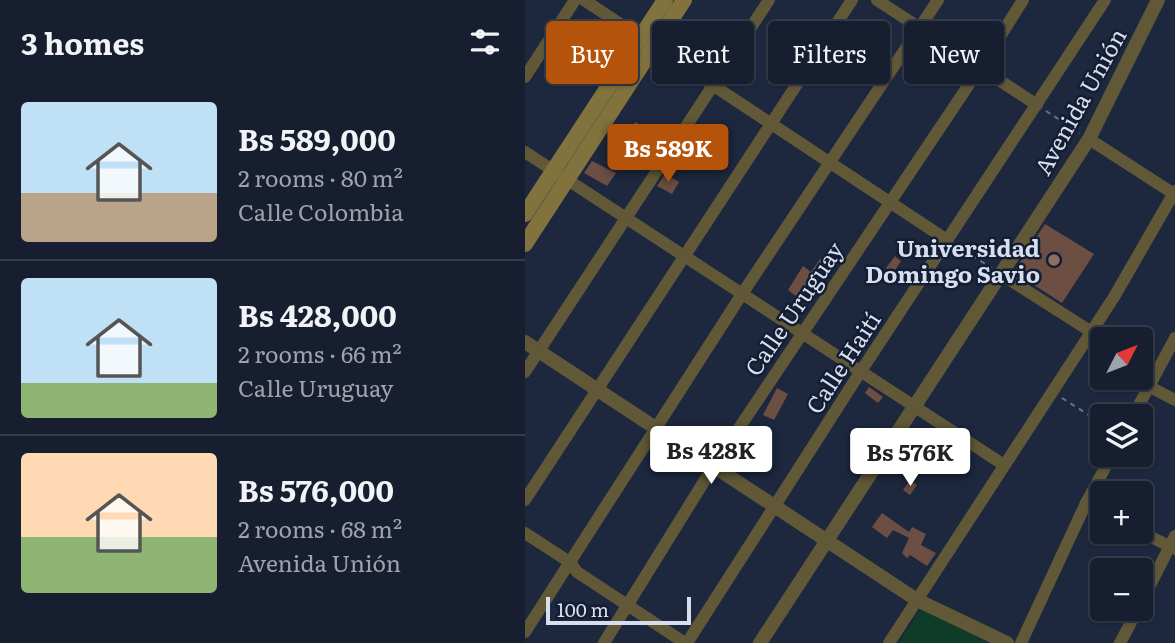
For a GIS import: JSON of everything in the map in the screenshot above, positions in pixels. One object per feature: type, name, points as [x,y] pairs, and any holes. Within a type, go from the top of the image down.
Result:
[{"type":"main road","points":[[647,41],[664,0]]},
{"type":"main road","points":[[525,244],[560,176],[647,41],[684,0]]},
{"type":"main road","points":[[525,214],[560,176]]},
{"type":"street","points":[[525,77],[575,0]]},
{"type":"street","points":[[584,0],[652,44]]},
{"type":"street","points":[[754,22],[769,0]]},
{"type":"street","points":[[525,500],[852,0]]},
{"type":"street","points":[[877,0],[908,21]]},
{"type":"street","points":[[924,21],[938,0]]},
{"type":"street","name":"Calle Uruguay","points":[[1004,30],[1023,0]]},
{"type":"street","name":"Calle Haití","points":[[686,643],[1105,0]]},
{"type":"street","name":"Avenida Unión","points":[[760,643],[1089,139],[1158,0]]},
{"type":"street","points":[[525,632],[742,294],[904,51]]},
{"type":"street","points":[[525,372],[712,84],[947,240]]},
{"type":"street","name":"Calle Uruguay","points":[[604,643],[713,467],[969,84]]},
{"type":"street","points":[[1004,84],[1037,105]]},
{"type":"street","points":[[1089,139],[1174,192],[1114,297],[1093,327]]},
{"type":"street","points":[[525,152],[1004,464]]},
{"type":"street","points":[[889,643],[1090,331],[1002,275]]},
{"type":"street","points":[[1153,381],[1175,338]]},
{"type":"street","points":[[525,342],[917,600],[1007,643]]},
{"type":"street","points":[[1153,389],[1175,400]]},
{"type":"street","points":[[1021,643],[1106,467]]},
{"type":"street","points":[[1086,503],[1090,505]]},
{"type":"street","points":[[525,533],[571,563],[577,572],[686,643]]},
{"type":"street","points":[[1153,536],[1173,544],[1153,581]]},
{"type":"street","points":[[1120,643],[1132,621]]},
{"type":"path","points":[[1037,105],[1089,139]]},
{"type":"path","points":[[947,240],[1002,275]]},
{"type":"path","points":[[1052,392],[1090,416]]},
{"type":"green space","points":[[921,609],[988,643],[899,643]]},
{"type":"building","points":[[635,122],[644,127],[637,138],[629,132]]},
{"type":"building","points":[[689,140],[697,145],[691,154],[684,149]]},
{"type":"building","points":[[717,146],[723,151],[711,165],[704,161]]},
{"type":"building","points":[[592,161],[616,173],[607,186],[584,173]]},
{"type":"building","points":[[665,174],[679,182],[672,194],[657,186]]},
{"type":"building","name":"Universidad Domingo Savio","points":[[1045,224],[1094,254],[1062,303],[1017,274],[1015,270]]},
{"type":"building","points":[[895,256],[901,261],[893,273],[886,268]]},
{"type":"building","points":[[820,259],[826,264],[809,288],[804,285],[796,296],[788,290],[803,266],[811,272]]},
{"type":"building","points":[[860,340],[868,345],[859,357],[851,352]]},
{"type":"building","points":[[869,387],[883,397],[878,403],[865,393]]},
{"type":"building","points":[[777,388],[788,394],[774,420],[763,415]]},
{"type":"building","points":[[910,480],[917,485],[910,495],[903,490]]},
{"type":"building","points":[[882,513],[909,532],[912,527],[926,534],[921,545],[936,553],[927,566],[910,555],[907,558],[902,553],[909,538],[893,530],[887,538],[872,527]]},
{"type":"place","name":"Universidad Domingo Savio","points":[[1054,260]]}]
